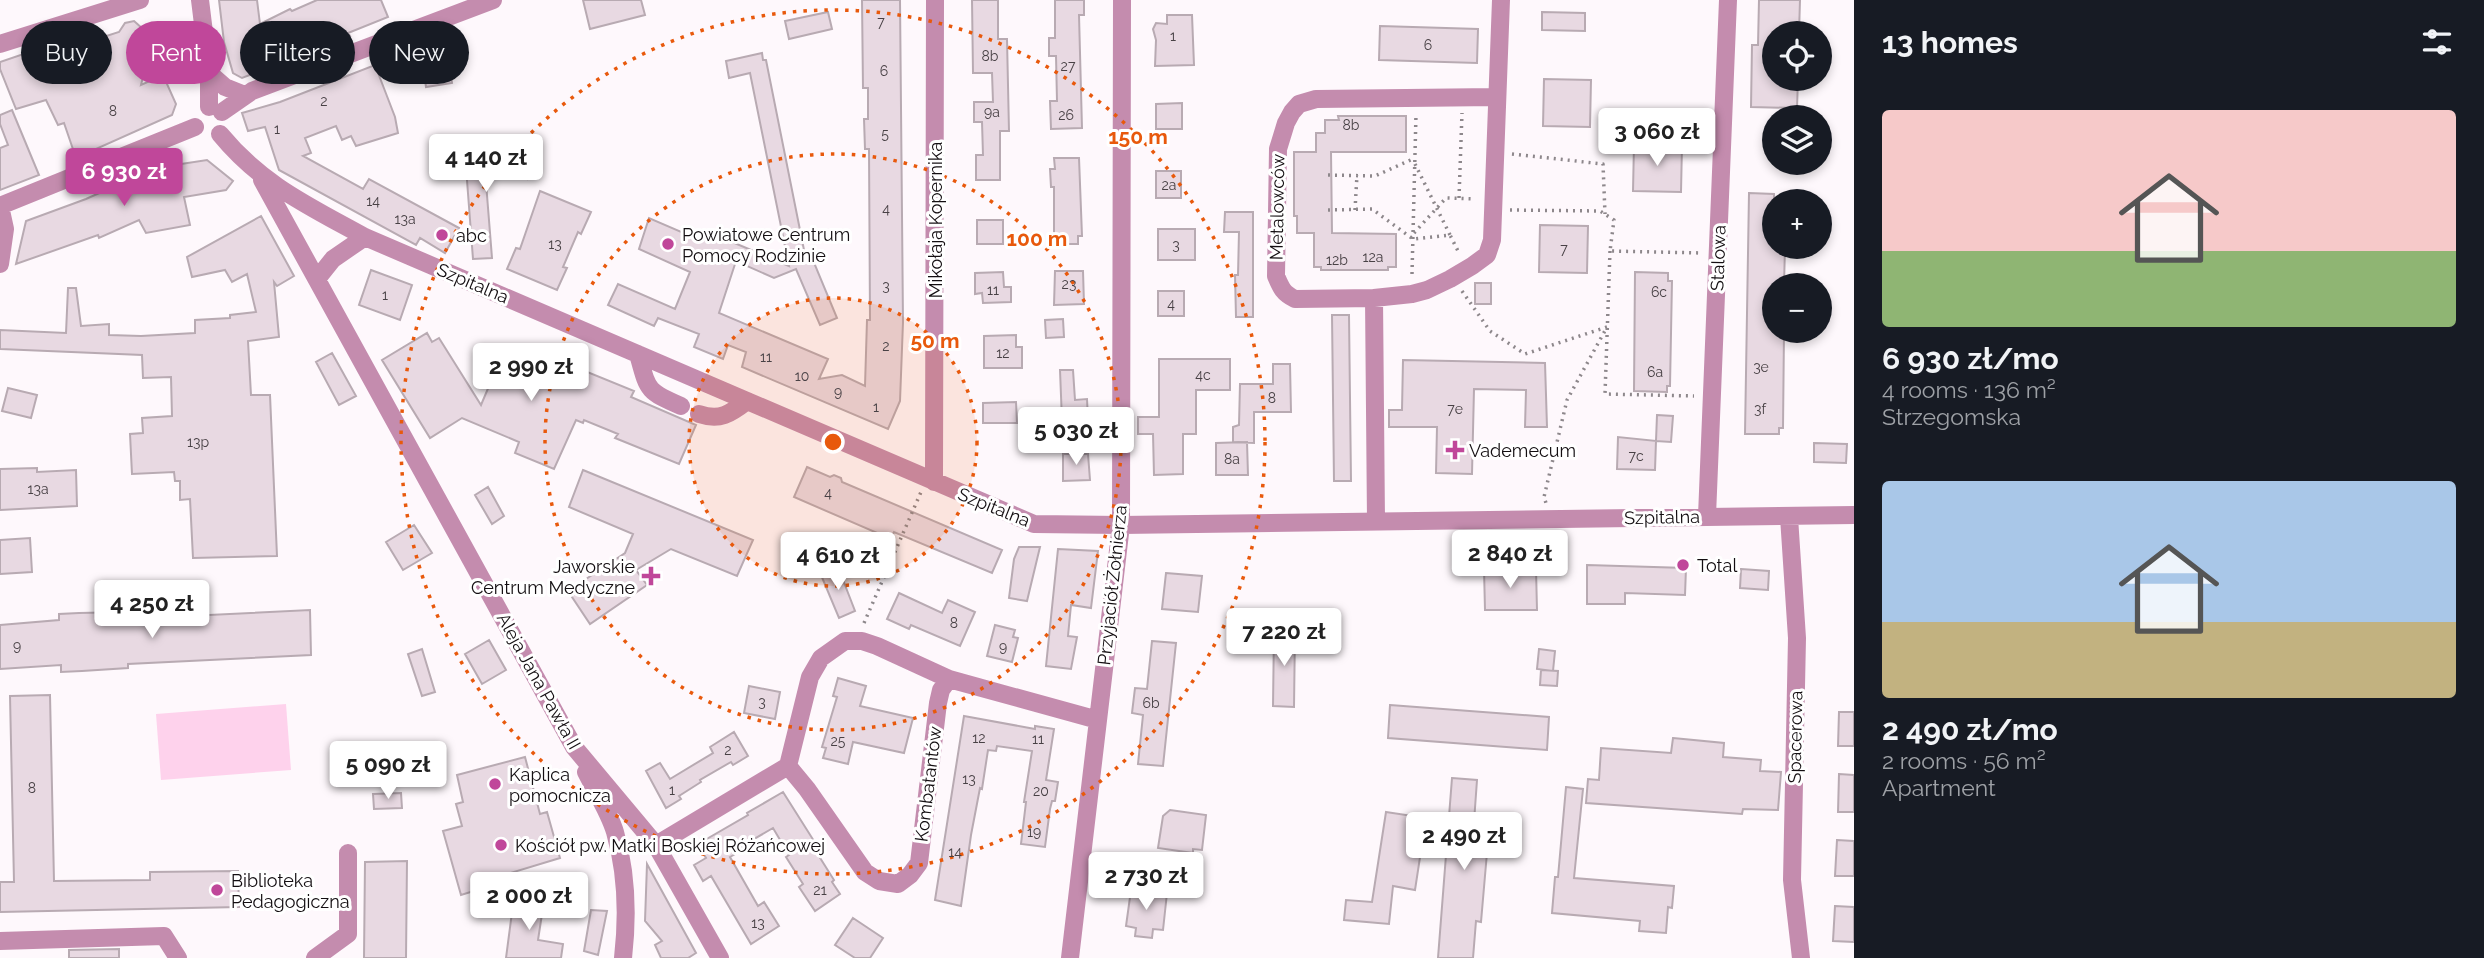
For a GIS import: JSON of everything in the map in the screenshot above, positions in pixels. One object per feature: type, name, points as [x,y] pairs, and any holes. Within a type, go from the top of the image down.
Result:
[{"type":"street","points":[[0,44],[140,0]]},
{"type":"street","points":[[200,0],[203,21]]},
{"type":"street","points":[[211,84],[215,109],[226,123],[220,134],[209,138],[203,136],[195,127],[194,121],[199,111],[215,109],[493,0]]},
{"type":"street","name":"Mikołaja Kopernika","points":[[930,480],[935,0]]},
{"type":"street","name":"Przyjaciół Żołnierza","points":[[1070,958],[1121,525],[1122,0]]},
{"type":"street","name":"Metalowców","points":[[1496,97],[1316,99],[1299,104],[1286,123],[1278,149],[1276,276],[1284,294],[1295,299],[1374,298],[1412,294],[1427,290],[1461,273],[1487,255],[1492,240],[1501,0]]},
{"type":"street","name":"Stalowa","points":[[1707,516],[1728,0]]},
{"type":"street","points":[[222,84],[245,95]]},
{"type":"street","points":[[0,264],[5,229],[0,206],[195,127]]},
{"type":"street","name":"Szpitalna","points":[[220,134],[258,174],[280,190],[365,237],[1034,524],[1854,515]]},
{"type":"street","name":"Aleja Jana Pawła II","points":[[258,174],[574,747],[656,845],[720,958]]},
{"type":"street","points":[[317,279],[333,259],[365,237]]},
{"type":"street","points":[[1374,298],[1376,521]]},
{"type":"street","points":[[638,354],[646,384],[651,391],[681,406]]},
{"type":"street","points":[[699,414],[726,417],[747,401]]},
{"type":"street","name":"Spacerowa","points":[[1789,517],[1797,638],[1791,880],[1801,958]]},
{"type":"street","points":[[656,845],[788,766],[810,677],[821,658],[845,641],[877,646],[949,679],[1098,720]]},
{"type":"street","name":"Kombatantów","points":[[788,766],[865,872],[880,881],[898,884],[910,875],[919,863],[938,703],[941,690],[949,679]]},
{"type":"street","points":[[574,747],[614,831],[625,883],[627,925],[623,958]]},
{"type":"street","points":[[315,958],[348,933],[348,853]]},
{"type":"street","points":[[0,940],[164,936],[178,958]]},
{"type":"path","points":[[1459,198],[1462,97]]},
{"type":"path","points":[[1412,294],[1416,98]]},
{"type":"path","points":[[1495,153],[1603,164],[1605,214]]},
{"type":"path","points":[[1328,175],[1375,176],[1415,160]]},
{"type":"path","points":[[1415,160],[1450,235],[1461,273],[1490,331],[1525,354],[1607,327]]},
{"type":"path","points":[[1355,210],[1357,175]]},
{"type":"path","points":[[1413,237],[1446,198],[1493,205],[1600,211],[1614,220],[1610,251],[1605,394],[1712,397]]},
{"type":"path","points":[[1328,210],[1372,209],[1413,237],[1450,235]]},
{"type":"path","points":[[1610,251],[1718,253]]},
{"type":"path","points":[[1549,519],[1544,497],[1567,400],[1607,327]]},
{"type":"path","points":[[856,641],[930,480]]},
{"type":"shaded area","points":[[286,704],[291,770],[161,780],[156,714]]},
{"type":"building","points":[[219,0],[257,0],[260,21],[240,21],[240,77],[233,73],[226,49],[226,21],[222,21]]},
{"type":"building","points":[[317,0],[381,0],[388,17],[369,21],[369,25],[355,30],[355,21],[266,21]]},
{"type":"building","points":[[583,0],[641,0],[645,15],[590,29]]},
{"type":"building","points":[[862,0],[900,0],[903,322],[900,401],[888,429],[742,367],[746,352],[728,345],[723,359],[694,347],[699,334],[658,318],[654,326],[608,305],[618,284],[675,309],[690,272],[639,249],[649,218],[702,241],[706,231],[789,266],[750,73],[729,78],[726,61],[762,53],[763,60],[766,60],[805,255],[810,253],[837,318],[820,325],[796,269],[774,278],[736,261],[719,313],[828,359],[819,379],[842,375],[865,386],[867,320],[870,320],[869,149],[865,149],[864,119],[868,119],[868,88],[863,88]]},
{"type":"building","points":[[972,0],[998,0],[998,39],[1007,39],[1009,131],[1000,131],[1000,180],[976,180],[976,155],[983,155],[982,122],[974,122],[974,102],[993,102],[992,73],[973,73]]},
{"type":"building","points":[[1055,0],[1084,0],[1084,15],[1079,15],[1082,128],[1051,129],[1050,101],[1057,101],[1056,56],[1049,56],[1049,38],[1055,38]]},
{"type":"building","points":[[1759,0],[1800,0],[1799,21],[1762,21],[1762,91],[1798,91],[1797,105],[1751,107],[1752,45],[1758,45]]},
{"type":"building","points":[[828,12],[832,29],[789,39],[785,21]]},
{"type":"building","points":[[1542,12],[1585,13],[1585,31],[1542,30]]},
{"type":"building","points":[[1167,15],[1192,15],[1194,65],[1155,66],[1156,40],[1153,29],[1156,23],[1167,24]]},
{"type":"building","points":[[125,23],[126,84],[167,84],[176,104],[172,115],[76,158],[64,123],[58,125],[46,100],[16,109],[0,69],[0,62],[21,55],[21,84],[112,84],[112,34],[119,32]]},
{"type":"building","points":[[1380,26],[1478,29],[1477,63],[1379,60]]},
{"type":"building","points":[[369,67],[369,84],[382,84],[398,133],[356,146],[351,136],[342,140],[336,126],[305,138],[311,153],[303,156],[363,189],[369,179],[459,228],[445,253],[420,238],[416,245],[279,170],[265,127],[248,131],[242,113],[326,84],[355,84],[355,73]]},
{"type":"building","points":[[1544,79],[1591,80],[1590,127],[1543,126]]},
{"type":"building","points":[[1182,103],[1182,129],[1156,129],[1156,104]]},
{"type":"building","points":[[12,110],[39,175],[0,190],[0,148],[8,145],[0,124],[0,115]]},
{"type":"building","points":[[1338,116],[1406,116],[1406,152],[1331,152],[1332,233],[1396,234],[1396,267],[1388,267],[1388,270],[1321,270],[1321,267],[1314,267],[1314,233],[1297,233],[1297,216],[1294,216],[1294,152],[1316,152],[1316,133],[1325,133],[1325,120],[1339,120]]},
{"type":"building","points":[[1634,144],[1682,145],[1681,192],[1633,191]]},
{"type":"building","points":[[484,152],[531,162],[527,179],[485,170],[492,258],[473,259],[465,154]]},
{"type":"building","points":[[1054,158],[1079,158],[1082,236],[1078,236],[1078,244],[1054,244],[1054,187],[1051,187],[1050,169],[1055,169]]},
{"type":"building","points":[[207,160],[233,181],[226,190],[184,197],[190,225],[146,233],[139,220],[99,238],[98,235],[16,264],[26,221],[86,199],[155,168]]},
{"type":"building","points":[[1156,171],[1181,171],[1181,198],[1156,198]]},
{"type":"building","points":[[540,191],[591,212],[581,234],[578,232],[563,267],[567,268],[557,290],[507,269],[516,248],[520,249]]},
{"type":"building","points":[[1749,193],[1762,194],[1762,259],[1785,259],[1784,273],[1762,273],[1762,343],[1784,343],[1783,428],[1779,428],[1779,434],[1745,434]]},
{"type":"building","points":[[1225,212],[1253,212],[1253,317],[1236,317],[1235,275],[1238,275],[1239,232],[1224,232]]},
{"type":"building","points":[[261,216],[294,276],[277,286],[274,282],[279,337],[248,341],[251,395],[270,395],[277,556],[193,558],[190,499],[180,500],[180,481],[175,481],[174,472],[132,474],[130,434],[143,433],[142,418],[172,416],[171,377],[143,378],[142,355],[0,349],[0,330],[66,333],[68,288],[76,288],[81,326],[109,324],[109,335],[195,333],[195,320],[230,318],[230,315],[256,312],[247,274],[232,282],[225,270],[192,277],[187,257]]},
{"type":"building","points":[[977,220],[1003,220],[1003,244],[977,244]]},
{"type":"building","points":[[1540,225],[1588,226],[1587,273],[1539,272]]},
{"type":"building","points":[[1158,229],[1195,229],[1195,260],[1158,260]]},
{"type":"building","points":[[371,270],[412,285],[400,320],[359,305]]},
{"type":"building","points":[[1055,271],[1083,271],[1084,304],[1054,305]]},
{"type":"building","points":[[1003,272],[1004,287],[1011,287],[1011,302],[983,303],[982,293],[975,294],[975,273]]},
{"type":"building","points":[[1635,272],[1668,273],[1668,281],[1672,281],[1670,386],[1667,386],[1667,392],[1634,391]]},
{"type":"building","points":[[1475,283],[1491,283],[1491,304],[1475,304]]},
{"type":"building","points":[[1158,291],[1184,291],[1184,316],[1158,316]]},
{"type":"building","points":[[1332,315],[1349,315],[1351,481],[1334,481]]},
{"type":"building","points":[[1063,319],[1064,337],[1046,338],[1045,320]]},
{"type":"building","points":[[427,333],[432,342],[439,338],[481,405],[506,346],[555,367],[558,360],[634,391],[631,397],[696,425],[679,464],[615,438],[618,434],[584,420],[583,423],[576,420],[554,469],[515,453],[519,442],[462,418],[430,438],[382,360]]},
{"type":"building","points":[[1016,335],[1016,347],[1022,347],[1022,368],[984,368],[984,336]]},
{"type":"building","points":[[332,353],[356,396],[339,405],[316,362]]},
{"type":"building","points":[[1159,359],[1230,359],[1230,390],[1196,390],[1196,434],[1183,434],[1183,474],[1154,475],[1153,434],[1138,434],[1138,417],[1159,417]]},
{"type":"building","points":[[1403,360],[1545,363],[1547,427],[1525,427],[1526,390],[1474,389],[1472,474],[1436,473],[1437,427],[1389,427],[1389,410],[1402,410]]},
{"type":"building","points":[[1273,364],[1290,364],[1291,412],[1254,412],[1254,443],[1233,442],[1233,427],[1239,425],[1240,384],[1273,384]]},
{"type":"building","points":[[1060,370],[1073,370],[1075,400],[1087,399],[1088,420],[1062,421]]},
{"type":"building","points":[[8,388],[37,395],[31,418],[2,411]]},
{"type":"building","points":[[1016,402],[1017,423],[983,423],[983,403]]},
{"type":"building","points":[[1657,415],[1673,416],[1671,442],[1656,441]]},
{"type":"building","points":[[1618,437],[1656,441],[1655,470],[1617,469]]},
{"type":"building","points":[[1247,442],[1248,475],[1216,475],[1216,443]]},
{"type":"building","points":[[1814,443],[1847,444],[1846,463],[1814,462]]},
{"type":"building","points":[[1063,454],[1088,454],[1090,480],[1063,481]]},
{"type":"building","points":[[807,467],[830,477],[834,475],[841,478],[842,482],[1002,550],[992,573],[894,532],[891,539],[794,497]]},
{"type":"building","points":[[37,468],[37,472],[76,470],[77,506],[0,510],[0,469]]},
{"type":"building","points":[[583,470],[753,540],[737,576],[671,549],[636,570],[647,585],[590,624],[568,591],[625,553],[633,534],[569,507]]},
{"type":"building","points":[[488,487],[504,516],[492,524],[475,495]]},
{"type":"building","points":[[414,525],[432,553],[403,570],[386,542]]},
{"type":"building","points":[[30,538],[32,572],[0,574],[0,540]]},
{"type":"building","points":[[1019,547],[1040,547],[1027,601],[1009,598],[1014,559]]},
{"type":"building","points":[[1058,549],[1098,551],[1091,608],[1071,605],[1068,636],[1077,637],[1071,669],[1046,666]]},
{"type":"building","points":[[1587,565],[1686,568],[1685,595],[1625,593],[1625,604],[1587,604]]},
{"type":"building","points":[[838,567],[855,611],[839,618],[821,575]]},
{"type":"building","points":[[1484,569],[1536,569],[1537,610],[1485,610]]},
{"type":"building","points":[[1741,569],[1769,571],[1768,590],[1740,588]]},
{"type":"building","points":[[1166,573],[1202,576],[1198,612],[1162,609]]},
{"type":"building","points":[[899,593],[942,613],[948,600],[975,612],[960,646],[911,625],[909,629],[887,619]]},
{"type":"building","points":[[310,610],[311,655],[128,664],[128,668],[61,672],[61,665],[0,669],[0,625],[59,620],[59,614],[79,613],[125,612],[125,619]]},
{"type":"building","points":[[995,625],[1015,630],[1013,637],[1018,638],[1012,662],[987,656]]},
{"type":"building","points":[[1274,630],[1295,630],[1294,707],[1273,706]]},
{"type":"building","points":[[489,640],[506,670],[482,684],[465,654]]},
{"type":"building","points":[[1152,641],[1176,643],[1163,766],[1138,764],[1143,715],[1132,713],[1135,688],[1147,689]]},
{"type":"building","points":[[422,649],[435,692],[422,696],[408,654]]},
{"type":"building","points":[[1539,649],[1555,651],[1553,671],[1537,669]]},
{"type":"building","points":[[1541,670],[1558,671],[1557,686],[1540,685]]},
{"type":"building","points":[[838,678],[866,686],[860,706],[913,718],[904,753],[853,742],[848,764],[823,758],[826,748],[822,747],[837,697],[833,696]]},
{"type":"building","points":[[749,686],[780,692],[775,719],[744,713]]},
{"type":"building","points":[[50,695],[54,881],[150,880],[150,872],[238,871],[239,907],[0,912],[0,882],[14,882],[10,696]]},
{"type":"building","points":[[1390,705],[1549,717],[1547,750],[1388,738]]},
{"type":"building","points":[[1839,712],[1854,712],[1854,746],[1838,746]]},
{"type":"building","points":[[964,716],[1035,729],[1035,726],[1054,729],[1046,780],[1058,782],[1055,801],[1052,801],[1050,809],[1045,847],[1021,844],[1032,751],[997,746],[996,751],[988,750],[971,835],[961,906],[935,900]]},
{"type":"building","points":[[734,732],[748,756],[733,765],[731,762],[700,780],[701,782],[679,796],[681,799],[666,808],[646,771],[660,763],[670,779],[713,753],[710,747]]},
{"type":"building","points":[[1673,738],[1724,743],[1723,757],[1761,760],[1760,771],[1781,772],[1778,810],[1743,809],[1742,814],[1586,803],[1588,779],[1599,780],[1601,748],[1671,753]]},
{"type":"building","points":[[525,757],[540,814],[547,812],[560,858],[507,874],[509,880],[461,895],[443,831],[462,826],[456,804],[463,802],[457,775]]},
{"type":"building","points":[[1839,774],[1854,775],[1854,812],[1838,812]]},
{"type":"building","points":[[1452,778],[1477,780],[1474,822],[1501,823],[1499,842],[1488,841],[1481,922],[1476,921],[1473,958],[1438,958]]},
{"type":"building","points":[[1566,787],[1583,789],[1574,878],[1674,886],[1672,908],[1668,907],[1666,933],[1639,931],[1640,921],[1552,913]]},
{"type":"building","points":[[783,792],[814,841],[812,842],[817,853],[840,894],[815,911],[799,887],[803,884],[786,857],[789,855],[773,828],[742,846],[744,849],[730,857],[758,906],[764,902],[779,926],[751,944],[711,876],[703,881],[694,865],[706,858],[698,844]]},
{"type":"building","points":[[401,793],[402,808],[374,809],[373,794]]},
{"type":"building","points":[[1170,810],[1206,815],[1202,850],[1193,849],[1193,853],[1158,848],[1163,816]]},
{"type":"building","points":[[1386,812],[1426,818],[1415,890],[1393,886],[1389,924],[1344,920],[1346,900],[1372,902]]},
{"type":"building","points":[[1837,840],[1854,841],[1854,876],[1835,876]]},
{"type":"building","points":[[407,861],[406,958],[364,958],[365,862]]},
{"type":"building","points":[[647,864],[696,953],[688,958],[661,958],[655,945],[662,941],[645,921]]},
{"type":"building","points":[[1131,890],[1167,893],[1163,930],[1153,929],[1152,938],[1135,936],[1136,928],[1126,926]]},
{"type":"building","points":[[514,897],[544,901],[538,940],[563,944],[561,958],[506,958]]},
{"type":"building","points":[[1835,906],[1854,907],[1854,942],[1833,941]]},
{"type":"building","points":[[591,910],[607,911],[598,955],[584,951]]},
{"type":"building","points":[[853,918],[883,938],[870,958],[855,958],[835,945]]},
{"type":"building","points":[[119,949],[119,958],[69,958],[69,950]]},
{"type":"place","name":"abc","points":[[442,235]]},
{"type":"place","name":"Powiatowe Centrum Pomocy Rodzinie","points":[[668,244]]},
{"type":"place","name":"Vademecum","points":[[1455,450]]},
{"type":"place","name":"Total","points":[[1683,565]]},
{"type":"place","name":"Jaworskie Centrum Medyczne","points":[[651,576]]},
{"type":"place","name":"Kaplica pomocnicza","points":[[495,784]]},
{"type":"place","name":"Kościół pw. Matki Boskiej Różańcowej","points":[[501,845]]},
{"type":"place","name":"Biblioteka Pedagogiczna","points":[[217,890]]}]
